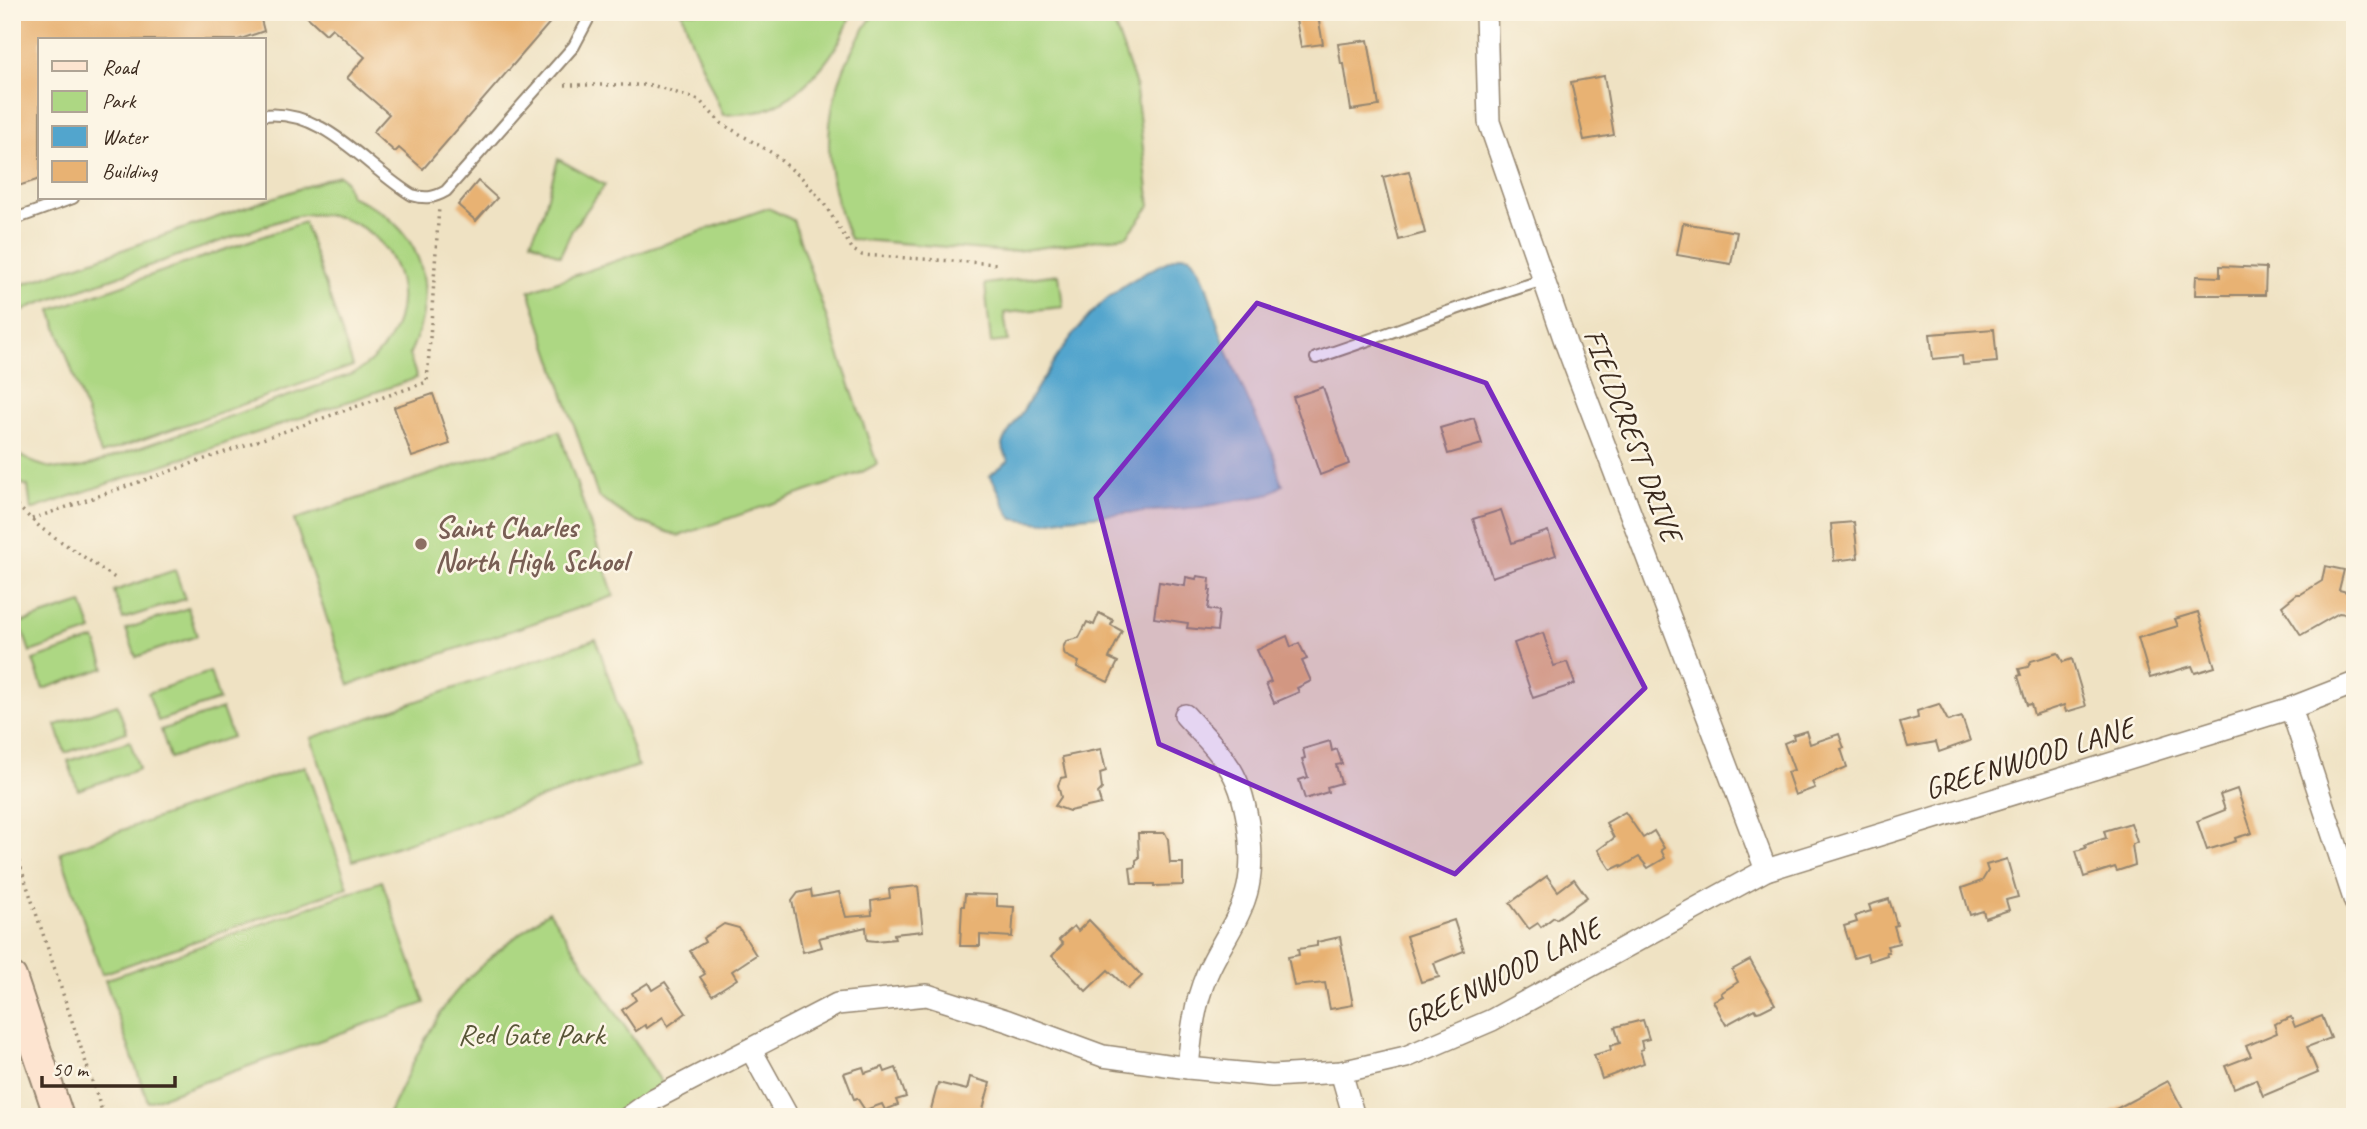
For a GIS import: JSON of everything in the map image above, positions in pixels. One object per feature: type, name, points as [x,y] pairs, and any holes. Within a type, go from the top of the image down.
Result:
[{"type":"main road","points":[[12,977],[59,1117]]},
{"type":"street","name":"FIELDCREST DRIVE","points":[[1486,12],[1489,122],[1566,344],[1766,870]]},
{"type":"street","name":"GREENWOOD LANE","points":[[629,1117],[654,1099],[836,1004],[927,995],[1103,1055],[1188,1068],[1272,1076],[1340,1072],[1406,1057],[1492,1020],[1766,870],[2291,708],[2355,683]]},
{"type":"street","points":[[2291,708],[2355,902]]},
{"type":"street","points":[[1185,715],[1229,765],[1245,808],[1252,852],[1248,889],[1230,932],[1207,973],[1194,1015],[1188,1068]]},
{"type":"street","points":[[751,1050],[788,1117]]},
{"type":"street","points":[[1340,1072],[1354,1117]]},
{"type":"lane","points":[[266,115],[300,117],[344,142],[412,195],[422,198],[440,194],[446,191],[574,46],[592,12]]},
{"type":"lane","points":[[12,220],[67,200]]},
{"type":"lane","points":[[1316,358],[1544,279]]},
{"type":"path","points":[[565,85],[652,85],[699,100],[721,123],[772,153],[802,178],[823,202],[853,250],[862,255],[998,264]]},
{"type":"path","points":[[32,519],[427,382],[440,194]]},
{"type":"path","points":[[12,501],[32,519],[118,580]]},
{"type":"path","points":[[12,841],[104,1117]]},
{"type":"highlighted area","points":[[1257,303],[1486,383],[1645,688],[1455,874],[1159,744],[1096,498]]},
{"type":"green space","points":[[682,12],[851,12],[838,44],[816,74],[802,87],[772,107],[756,112],[723,115]]},
{"type":"green space","points":[[875,12],[1110,12],[1135,83],[1150,206],[1127,236],[1008,252],[850,239],[832,179],[830,122],[835,94],[845,67]]},
{"type":"green space","points":[[558,159],[605,185],[572,230],[560,256],[531,241],[543,214]]},
{"type":"green space","points":[[339,175],[345,180],[350,196],[375,208],[394,223],[409,241],[419,260],[424,282],[424,305],[419,330],[409,355],[417,378],[31,510],[28,486],[12,480],[12,450],[46,467],[84,467],[355,373],[383,348],[398,320],[401,291],[394,263],[377,239],[352,223],[321,215],[285,219],[32,306],[12,318],[12,288]]},
{"type":"green space","points":[[768,208],[793,220],[877,464],[860,473],[679,536],[631,519],[598,496],[529,291]]},
{"type":"green space","points":[[304,222],[353,366],[101,454],[51,310]]},
{"type":"green space","points":[[1059,274],[1063,307],[1004,313],[1008,341],[991,343],[985,284]]},
{"type":"green space","points":[[559,431],[614,596],[349,685],[294,520]]},
{"type":"green space","points":[[175,570],[185,599],[123,619],[114,591]]},
{"type":"green space","points":[[82,603],[92,631],[30,652],[20,623]]},
{"type":"green space","points":[[188,608],[197,636],[136,657],[126,629]]},
{"type":"green space","points":[[95,639],[105,668],[43,689],[33,660]]},
{"type":"green space","points":[[596,639],[638,766],[353,861],[311,738]]},
{"type":"green space","points":[[210,672],[219,700],[158,721],[148,693]]},
{"type":"green space","points":[[117,704],[127,732],[65,753],[56,725]]},
{"type":"green space","points":[[222,709],[232,737],[170,758],[161,730]]},
{"type":"green space","points":[[130,741],[139,769],[78,790],[68,761]]},
{"type":"green space","points":[[305,766],[348,887],[102,974],[60,852]]},
{"type":"green space","points":[[382,881],[425,1003],[148,1102],[105,980]]},
{"type":"green space","name":"Red Gate Park","points":[[549,911],[664,1086],[617,1117],[387,1117],[429,1033],[455,993],[493,955]]},
{"type":"water","points":[[1181,255],[1190,256],[1201,273],[1226,347],[1274,455],[1283,485],[1267,495],[1201,507],[1067,518],[1042,523],[1013,519],[989,476],[1008,461],[1002,445],[1004,439],[1084,321],[1126,284]]},
{"type":"building","points":[[12,12],[259,12],[264,31],[244,38],[38,38],[38,180],[12,188]]},
{"type":"building","points":[[302,12],[559,12],[423,169],[399,148],[395,152],[373,132],[389,114],[347,78],[365,57],[332,28],[326,34]]},
{"type":"building","points":[[1318,16],[1323,44],[1301,47],[1296,20]]},
{"type":"building","points":[[1368,40],[1379,106],[1351,110],[1338,44]]},
{"type":"building","points":[[1604,76],[1614,135],[1584,140],[1571,82]]},
{"type":"building","points":[[1409,171],[1425,233],[1399,240],[1383,177]]},
{"type":"building","points":[[478,181],[497,198],[476,221],[458,205]]},
{"type":"building","points":[[1683,223],[1737,232],[1731,264],[1677,255]]},
{"type":"building","points":[[2220,266],[2266,268],[2265,295],[2195,295],[2196,276],[2220,277]]},
{"type":"building","points":[[1994,329],[1997,362],[1963,365],[1962,356],[1933,359],[1930,334]]},
{"type":"building","points":[[1323,387],[1349,464],[1320,475],[1293,397]]},
{"type":"building","points":[[433,394],[450,444],[412,457],[394,407]]},
{"type":"building","points":[[1474,418],[1482,444],[1448,454],[1440,428]]},
{"type":"building","points":[[1501,510],[1512,543],[1548,531],[1556,555],[1492,577],[1473,519]]},
{"type":"building","points":[[1854,522],[1858,558],[1834,561],[1831,524]]},
{"type":"building","points":[[2325,566],[2344,570],[2339,590],[2355,594],[2355,615],[2339,613],[2301,635],[2282,606],[2297,594],[2322,581]]},
{"type":"building","points":[[1197,576],[1210,578],[1208,609],[1219,611],[1217,631],[1187,628],[1188,623],[1154,618],[1159,582],[1185,586],[1186,577],[1196,579]]},
{"type":"building","points":[[2198,612],[2215,667],[2195,673],[2192,666],[2150,678],[2138,638],[2178,626],[2175,619]]},
{"type":"building","points":[[1099,613],[1113,620],[1111,625],[1122,631],[1109,658],[1118,662],[1108,682],[1077,667],[1079,662],[1065,655],[1063,648],[1066,641],[1079,638],[1087,622],[1094,625]]},
{"type":"building","points":[[1543,633],[1554,666],[1567,662],[1575,684],[1533,698],[1514,643]]},
{"type":"building","points":[[1287,636],[1291,647],[1299,643],[1307,659],[1302,661],[1311,681],[1297,688],[1299,692],[1274,703],[1266,684],[1271,682],[1257,650]]},
{"type":"building","points":[[2058,653],[2063,662],[2072,659],[2086,706],[2066,712],[2064,705],[2034,715],[2031,704],[2027,705],[2018,676],[2021,675],[2019,669],[2028,667],[2031,661]]},
{"type":"building","points":[[1939,704],[1948,721],[1962,717],[1970,741],[1939,752],[1936,742],[1908,747],[1900,723],[1918,718],[1917,711]]},
{"type":"building","points":[[1806,731],[1810,744],[1839,734],[1847,767],[1812,782],[1815,788],[1795,795],[1787,772],[1794,770],[1784,743],[1794,739],[1793,735]]},
{"type":"building","points":[[1330,741],[1332,751],[1337,749],[1342,764],[1336,765],[1341,783],[1327,787],[1328,792],[1305,799],[1299,780],[1308,777],[1302,759],[1305,758],[1303,749]]},
{"type":"building","points":[[1101,749],[1106,771],[1100,773],[1102,789],[1098,793],[1101,804],[1069,811],[1055,806],[1061,797],[1058,785],[1061,778],[1066,777],[1062,757]]},
{"type":"building","points":[[2237,789],[2252,833],[2207,850],[2197,821],[2225,810],[2220,795]]},
{"type":"building","points":[[1625,812],[1643,838],[1654,831],[1664,848],[1661,850],[1665,858],[1648,868],[1639,857],[1611,870],[1598,850],[1614,838],[1606,823]]},
{"type":"building","points":[[2131,823],[2137,842],[2132,845],[2135,865],[2117,871],[2115,867],[2084,877],[2076,851],[2106,838],[2104,831]]},
{"type":"building","points":[[1138,833],[1165,833],[1170,863],[1183,863],[1183,885],[1132,884],[1130,868],[1136,867],[1136,860],[1139,858]]},
{"type":"building","points":[[2007,859],[2018,897],[2006,900],[2009,910],[1985,918],[1983,911],[1970,915],[1962,888],[1982,881],[1988,871],[1986,865]]},
{"type":"building","points":[[1547,876],[1558,891],[1574,879],[1587,897],[1556,919],[1554,917],[1541,927],[1538,923],[1529,929],[1510,903]]},
{"type":"building","points":[[918,886],[923,931],[894,934],[895,939],[876,941],[867,940],[866,927],[819,938],[822,947],[803,952],[792,901],[798,893],[811,890],[812,897],[839,892],[846,917],[872,915],[871,901],[890,898],[889,889]]},
{"type":"building","points":[[965,894],[997,895],[997,906],[1014,907],[1012,937],[980,935],[980,946],[960,946]]},
{"type":"building","points":[[1889,899],[1899,943],[1887,946],[1887,955],[1869,961],[1867,954],[1854,958],[1844,926],[1857,922],[1855,916],[1871,911],[1869,905]]},
{"type":"building","points":[[1089,920],[1142,976],[1128,989],[1108,970],[1086,991],[1052,956],[1063,944],[1059,940],[1074,926],[1078,931]]},
{"type":"building","points":[[1454,920],[1464,951],[1434,963],[1439,977],[1421,982],[1406,936]]},
{"type":"building","points":[[724,924],[739,928],[756,955],[732,971],[737,979],[712,995],[700,977],[705,974],[690,951],[705,942],[703,938]]},
{"type":"building","points":[[1340,937],[1353,1005],[1330,1009],[1325,983],[1294,986],[1288,957],[1299,955],[1298,949],[1317,946],[1317,942]]},
{"type":"building","points":[[1750,960],[1775,1004],[1757,1012],[1755,1009],[1726,1025],[1713,1001],[1738,982],[1732,970]]},
{"type":"building","points":[[665,982],[686,1013],[668,1026],[663,1017],[647,1028],[645,1025],[636,1031],[622,1010],[636,1000],[632,993],[648,983],[652,990]]},
{"type":"building","points":[[2322,1016],[2331,1038],[2307,1047],[2318,1073],[2263,1096],[2256,1079],[2234,1088],[2225,1066],[2251,1056],[2246,1046],[2277,1033],[2274,1024],[2291,1017],[2295,1027]]},
{"type":"building","points":[[1643,1020],[1649,1039],[1641,1041],[1643,1049],[1640,1050],[1644,1063],[1602,1079],[1594,1055],[1611,1050],[1610,1046],[1620,1043],[1615,1027]]},
{"type":"building","points":[[863,1067],[865,1073],[883,1067],[885,1072],[896,1068],[906,1097],[896,1100],[898,1105],[885,1110],[882,1104],[865,1110],[857,1098],[854,1099],[844,1073]]},
{"type":"building","points":[[970,1077],[990,1083],[981,1117],[929,1117],[938,1083],[967,1090]]},
{"type":"building","points":[[2168,1081],[2187,1117],[2101,1117]]},
{"type":"place","name":"Saint Charles North High School","points":[[421,544]]}]
